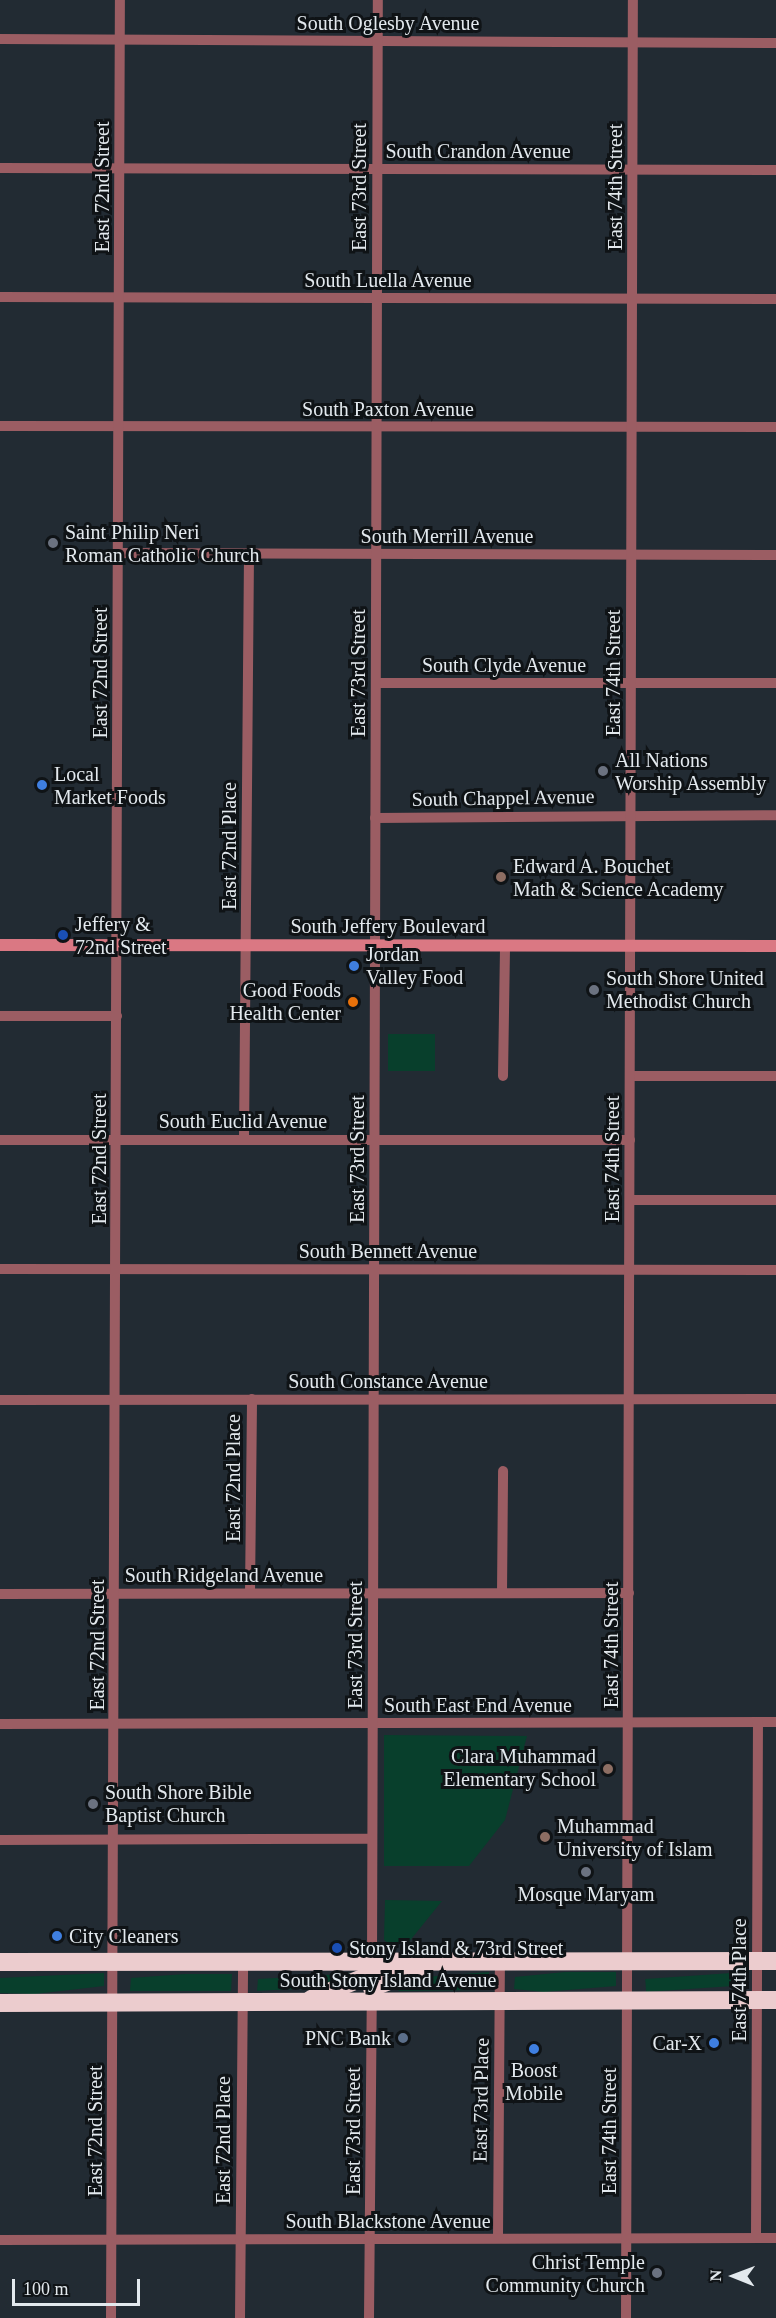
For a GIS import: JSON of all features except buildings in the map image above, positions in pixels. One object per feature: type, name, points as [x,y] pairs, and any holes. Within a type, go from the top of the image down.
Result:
[{"type":"highway","name":"South Stony Island Avenue","points":[[0,2003],[304,2002],[436,1962],[776,1961]]},
{"type":"highway","name":"South Stony Island Avenue","points":[[0,1962],[243,1962],[501,2002],[776,2001]]},
{"type":"highway","points":[[304,2002],[436,1962]]},
{"type":"street","name":"East 72nd Street","points":[[111,2318],[120,0]]},
{"type":"street","name":"East 73rd Street","points":[[369,2318],[378,0]]},
{"type":"street","name":"East 74th Street","points":[[626,2318],[633,0]]},
{"type":"street","name":"South Oglesby Avenue","points":[[0,39],[776,43]]},
{"type":"street","name":"South Crandon Avenue","points":[[0,168],[776,170]]},
{"type":"street","name":"South Luella Avenue","points":[[0,297],[776,299]]},
{"type":"street","name":"South Paxton Avenue","points":[[0,426],[776,427]]},
{"type":"street","name":"South Merrill Avenue","points":[[118,553],[776,555]]},
{"type":"street","name":"East 72nd Place","points":[[243,1139],[249,553]]},
{"type":"street","name":"South Clyde Avenue","points":[[376,683],[776,683]]},
{"type":"street","name":"South Chappel Avenue","points":[[375,818],[631,814],[776,815]]},
{"type":"street","name":"South Jeffery Boulevard","points":[[0,945],[776,946]]},
{"type":"street","points":[[503,1076],[505,946]]},
{"type":"street","points":[[0,1016],[117,1016]]},
{"type":"street","points":[[630,1076],[776,1076]]},
{"type":"street","name":"South Euclid Avenue","points":[[0,1140],[630,1140]]},
{"type":"street","points":[[630,1200],[776,1200]]},
{"type":"street","name":"South Bennett Avenue","points":[[0,1269],[776,1270]]},
{"type":"street","name":"South Constance Avenue","points":[[0,1400],[776,1399]]},
{"type":"street","name":"East 72nd Place","points":[[250,1593],[252,1400]]},
{"type":"street","points":[[502,1593],[503,1471]]},
{"type":"street","name":"South Ridgeland Avenue","points":[[0,1594],[629,1593]]},
{"type":"street","name":"East 74th Place","points":[[756,2238],[758,1722]]},
{"type":"street","name":"South East End Avenue","points":[[0,1724],[776,1722]]},
{"type":"street","points":[[0,1840],[372,1839]]},
{"type":"street","name":"East 72nd Place","points":[[240,2318],[243,1962]]},
{"type":"street","name":"East 73rd Place","points":[[498,2238],[501,1962]]},
{"type":"street","name":"South Blackstone Avenue","points":[[0,2240],[776,2238]]},
{"type":"green space","points":[[388,1034],[435,1034],[435,1071],[388,1071]]},
{"type":"green space","points":[[384,1735],[527,1736],[505,1820],[469,1866],[384,1866]]},
{"type":"green space","points":[[385,1900],[442,1901],[408,1943],[388,1943],[384,1940]]},
{"type":"green space","points":[[489,1972],[487,1990],[398,1991],[411,1978]]},
{"type":"green space","points":[[565,1972],[616,1972],[616,1986],[544,1992],[514,1989],[515,1977]]},
{"type":"green space","points":[[746,1972],[747,1985],[646,1992],[645,1979]]},
{"type":"green space","points":[[104,1973],[104,1986],[35,1994],[0,1993],[0,1978]]},
{"type":"green space","points":[[358,1973],[329,1987],[257,1991],[258,1979]]},
{"type":"green space","points":[[185,1974],[232,1974],[231,1991],[130,1991],[131,1978]]},
{"type":"place","name":"Saint Philip Neri Roman Catholic Church","points":[[53,543]]},
{"type":"place","name":"All Nations Worship Assembly","points":[[603,771]]},
{"type":"place","name":"Local Market Foods","points":[[42,785]]},
{"type":"place","name":"Edward A. Bouchet Math & Science Academy","points":[[501,877]]},
{"type":"place","name":"Jeffery & 72nd Street","points":[[63,935]]},
{"type":"place","name":"Jordan Valley Food","points":[[354,966]]},
{"type":"place","name":"South Shore United Methodist Church","points":[[594,990]]},
{"type":"place","name":"Good Foods Health Center","points":[[353,1002]]},
{"type":"place","name":"Clara Muhammad Elementary School","points":[[608,1769]]},
{"type":"place","name":"South Shore Bible Baptist Church","points":[[93,1804]]},
{"type":"place","name":"Muhammad University of Islam","points":[[545,1837]]},
{"type":"place","name":"Mosque Maryam","points":[[586,1872]]},
{"type":"place","name":"City Cleaners","points":[[57,1936]]},
{"type":"place","name":"Stony Island & 73rd Street","points":[[337,1948]]},
{"type":"place","name":"PNC Bank","points":[[403,2038]]},
{"type":"place","name":"Car-X","points":[[714,2043]]},
{"type":"place","name":"Boost Mobile","points":[[534,2049]]},
{"type":"place","name":"Christ Temple Community Church","points":[[657,2273]]}]
